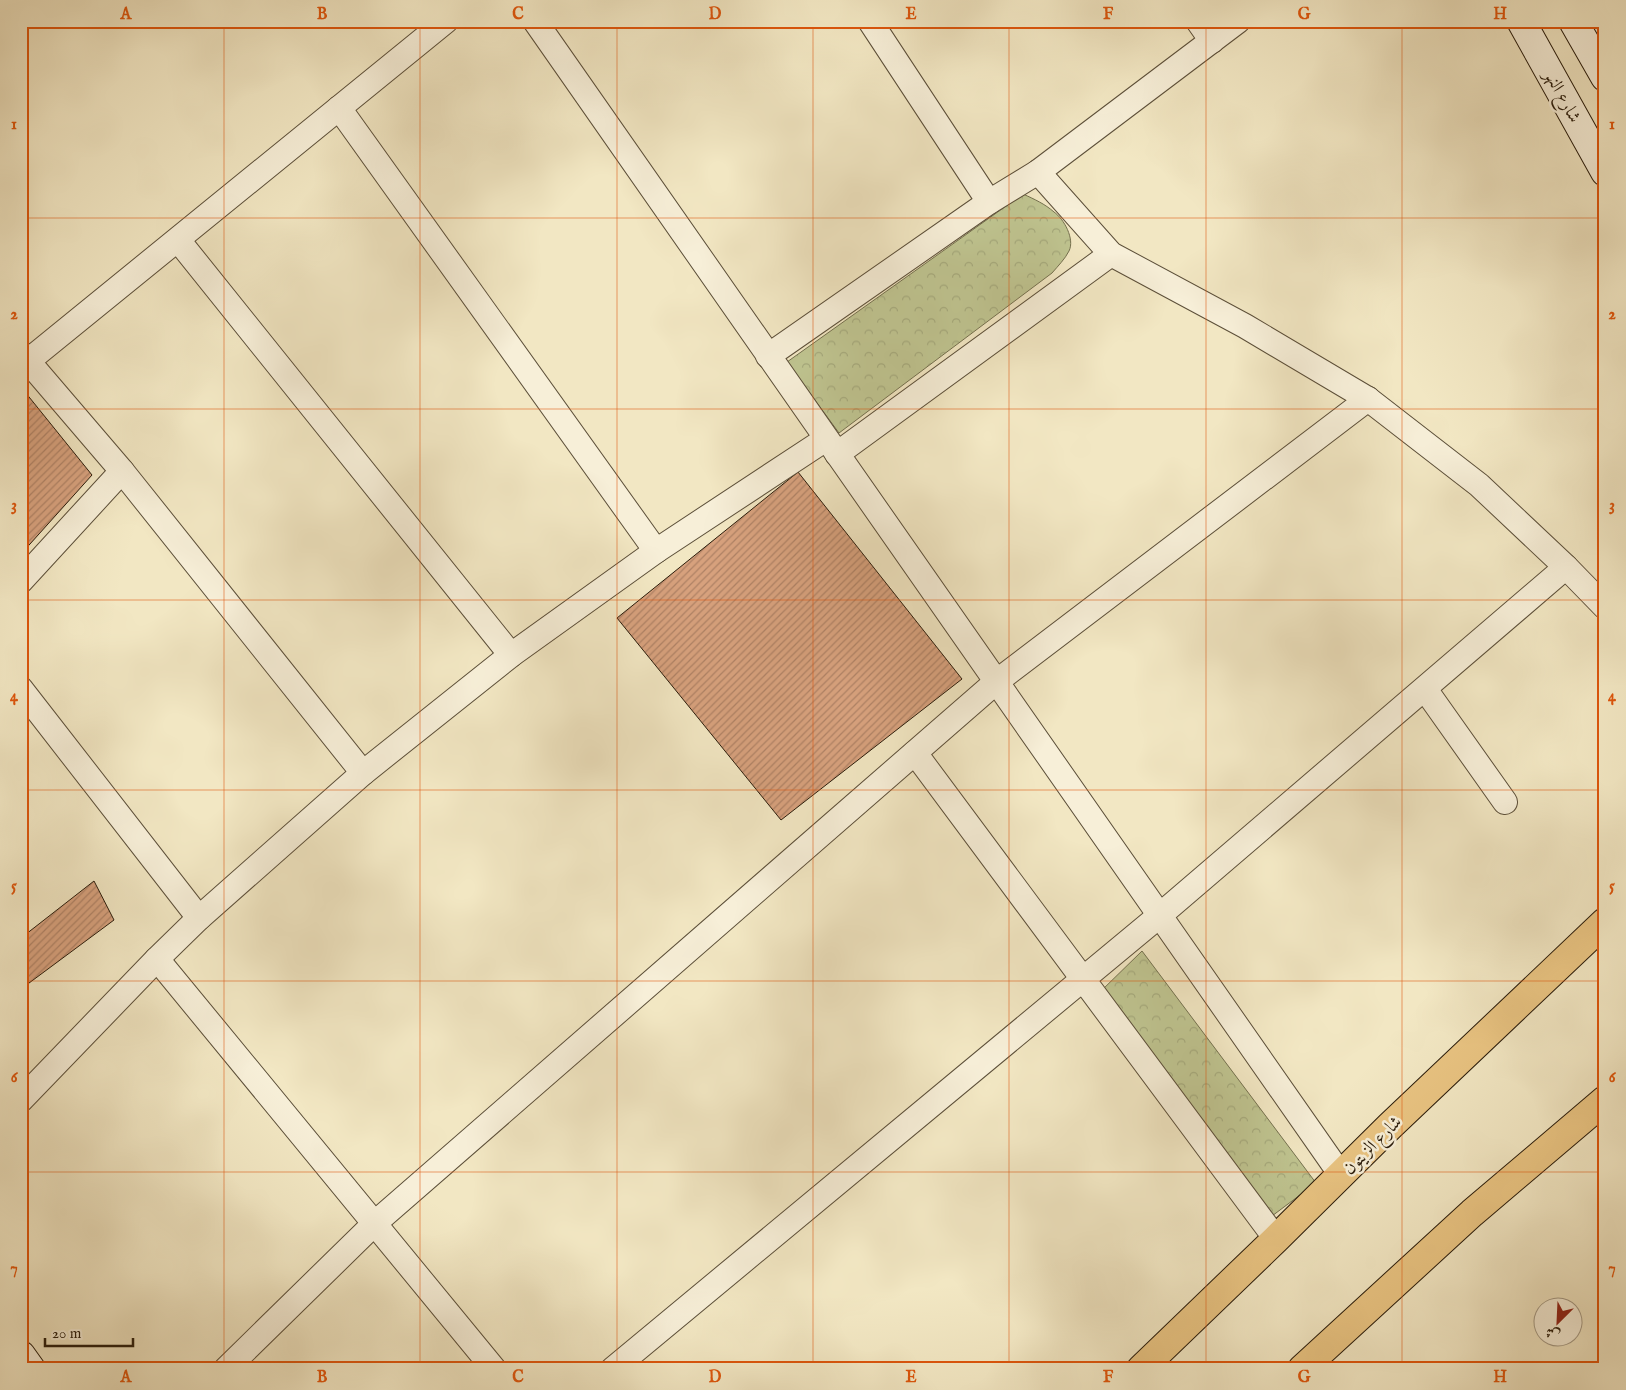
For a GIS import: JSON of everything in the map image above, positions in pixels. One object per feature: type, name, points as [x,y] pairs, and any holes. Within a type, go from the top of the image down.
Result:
[{"type":"main road","name":"شارع النهر","points":[[1521,21],[1605,172]]},
{"type":"main road","points":[[1573,21],[1605,77]]},
{"type":"main road","name":"شارع الزيتون","points":[[1141,1369],[1390,1126],[1605,922]]},
{"type":"main road","points":[[1302,1369],[1472,1213],[1605,1100]]},
{"type":"main road","points":[[21,1355],[31,1369]]},
{"type":"street","points":[[363,774],[122,471],[25,357],[178,240],[446,21]]},
{"type":"street","points":[[535,21],[1341,1175]]},
{"type":"street","points":[[870,21],[989,202]]},
{"type":"street","points":[[1198,21],[1212,41]]},
{"type":"street","points":[[768,356],[989,202],[1038,172],[1238,21]]},
{"type":"street","points":[[339,108],[656,551]]},
{"type":"street","points":[[1038,172],[1111,254],[1245,326],[1368,399],[1480,485],[1605,607]]},
{"type":"street","points":[[178,240],[511,656]]},
{"type":"street","points":[[21,1100],[199,918],[363,774],[511,656],[656,551],[832,446],[1111,254]]},
{"type":"street","points":[[226,1369],[375,1223],[996,682],[1368,399]]},
{"type":"street","points":[[21,581],[122,471]]},
{"type":"street","points":[[612,1369],[1159,916],[1566,567]]},
{"type":"street","points":[[21,689],[199,918]]},
{"type":"street","points":[[1425,689],[1505,802]]},
{"type":"street","points":[[915,753],[1276,1239]]},
{"type":"street","points":[[157,959],[494,1369]]},
{"type":"green space","points":[[1023,194],[1051,209],[1065,224],[1071,241],[1069,251],[1063,260],[1052,273],[839,433],[787,362]]},
{"type":"green space","points":[[1142,951],[1316,1183],[1272,1216],[1099,993]]},
{"type":"building","points":[[21,387],[92,475],[21,554]]},
{"type":"building","points":[[798,472],[962,679],[781,820],[617,618]]},
{"type":"building","points":[[94,881],[114,920],[21,989],[21,938]]}]
